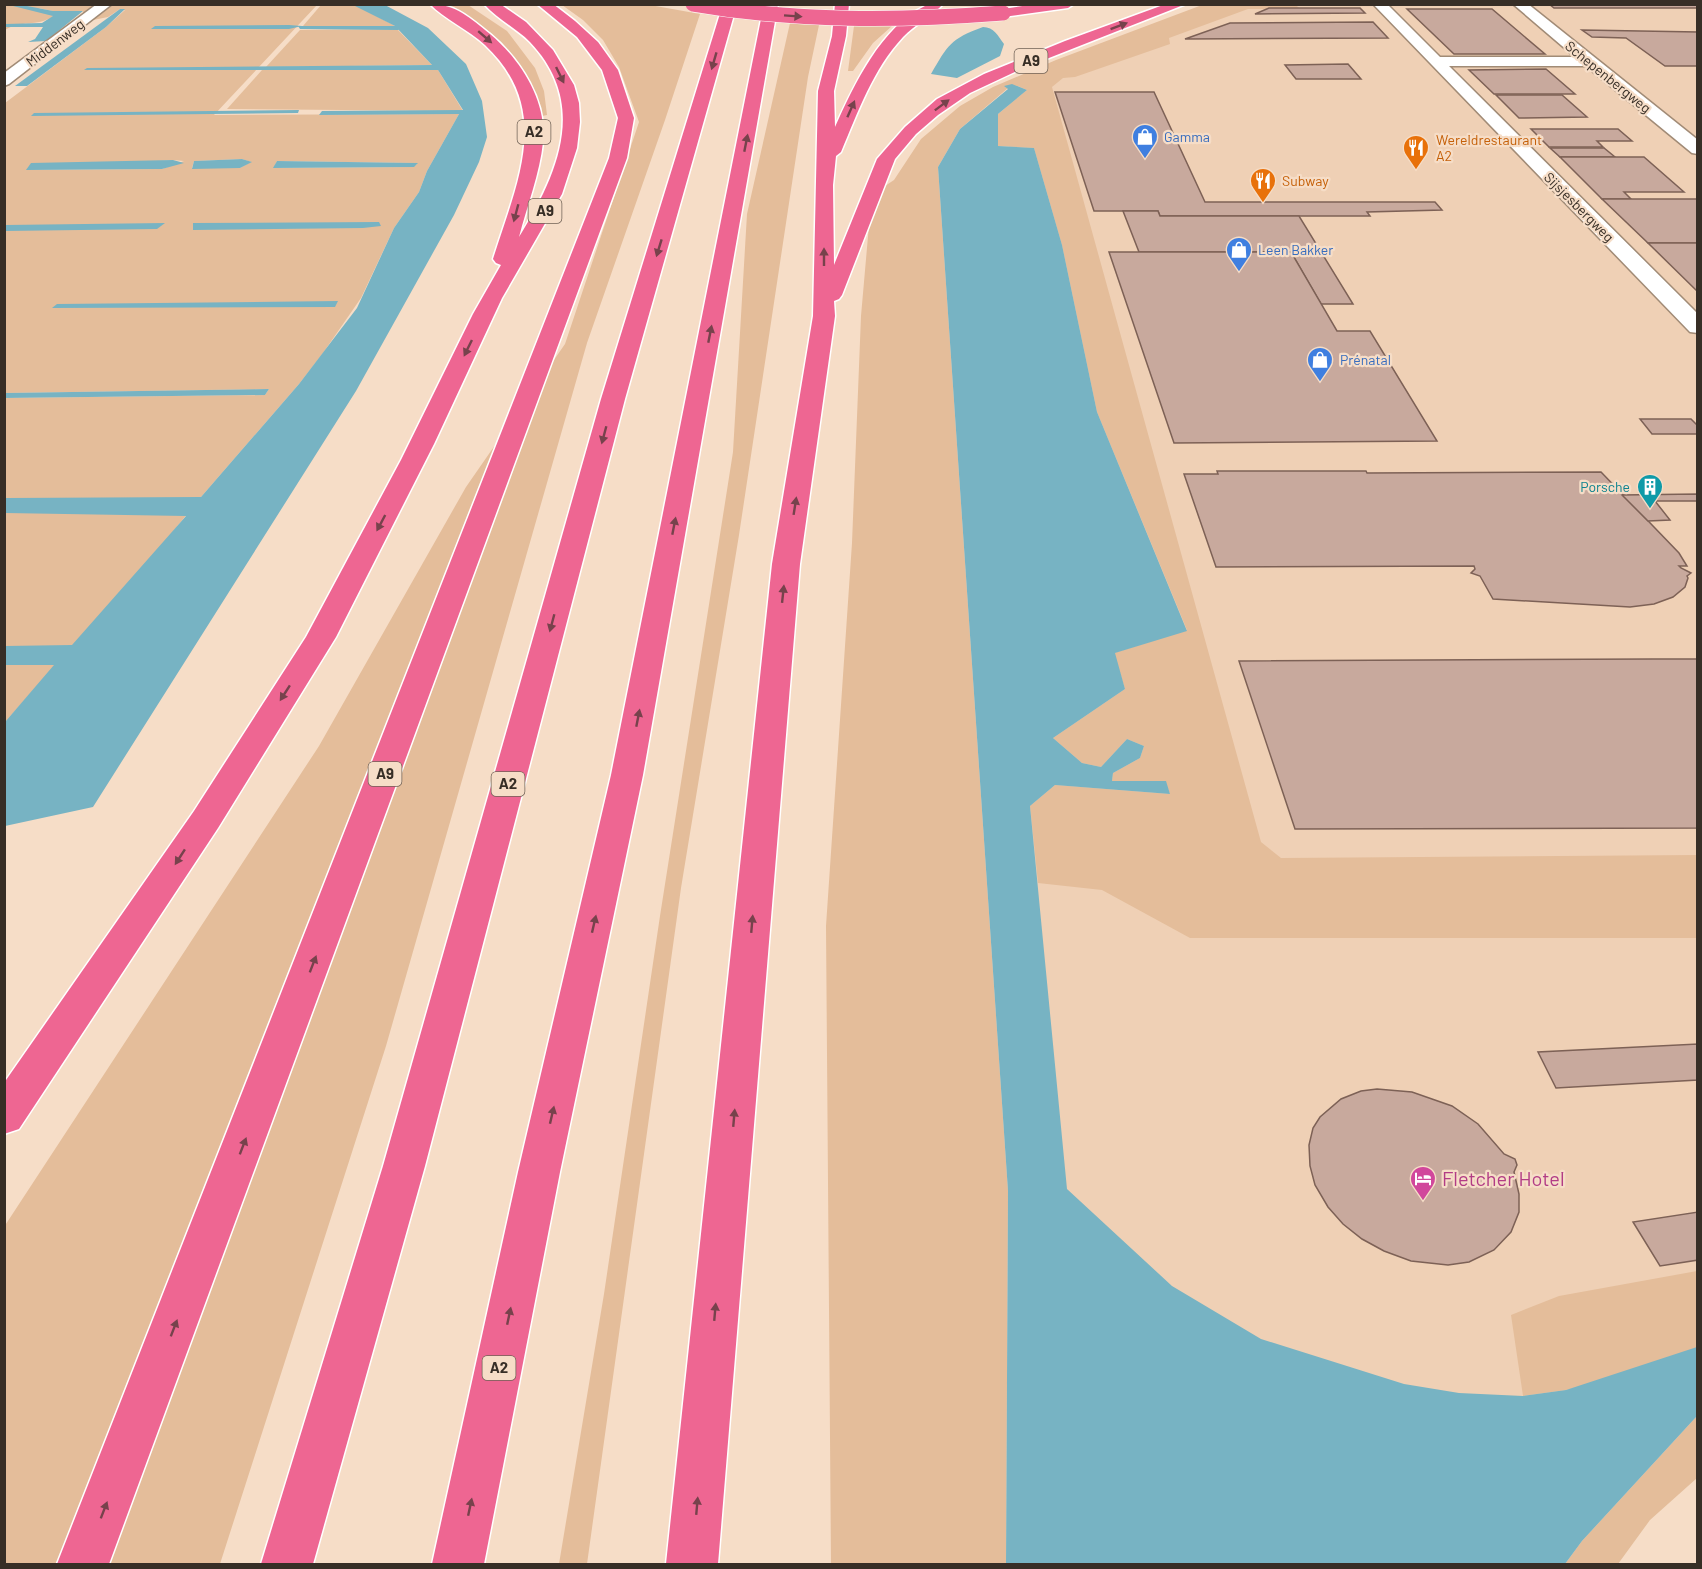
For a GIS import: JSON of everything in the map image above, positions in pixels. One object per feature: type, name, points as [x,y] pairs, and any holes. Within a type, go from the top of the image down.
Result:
[{"type":"highway","name":"A2","points":[[436,4],[478,31],[504,54],[522,79],[531,106],[535,139],[493,296]]},
{"type":"highway","name":"A9","points":[[4,1117],[141,919],[322,634],[428,432],[493,296],[554,196],[568,153],[572,118],[568,92],[552,59],[520,25],[490,4]]},
{"type":"highway","name":"A9","points":[[82,1564],[598,215],[619,154],[627,120],[617,79],[598,48],[543,4]]},
{"type":"highway","points":[[693,4],[760,13],[833,18],[941,18],[1003,13],[1068,4]]},
{"type":"highway","name":"A2","points":[[287,1564],[404,1166],[613,399],[730,4]]},
{"type":"highway","name":"A2","points":[[458,1564],[539,1172],[627,775],[771,4]]},
{"type":"highway","points":[[827,162],[826,91],[838,36],[842,4]]},
{"type":"highway","name":"A9","points":[[692,1564],[786,564],[824,316],[827,162],[874,62],[897,35],[937,4]]},
{"type":"highway","name":"A9","points":[[824,316],[872,188],[896,142],[962,91],[1068,46],[1180,4]]},
{"type":"street","name":"Middenweg","points":[[4,81],[106,4]]},
{"type":"street","name":"Sijsjesbergweg","points":[[1379,4],[1698,327]]},
{"type":"street","name":"Schepenbergweg","points":[[1519,4],[1698,149]]},
{"type":"street","points":[[1436,62],[1589,61]]},
{"type":"shaded area","points":[[354,4],[395,26],[303,26],[321,5]]},
{"type":"shaded area","points":[[5,5],[102,5],[84,18],[83,11],[53,11],[38,8],[54,16],[41,22],[17,25],[5,30]]},
{"type":"shaded area","points":[[113,5],[317,5],[214,115],[459,114],[427,171],[419,192],[394,228],[361,298],[323,353],[166,540],[5,722],[5,398],[265,395],[269,389],[5,393],[5,103],[125,10],[120,9],[108,17],[93,20]],"holes":[[[242,159],[251,162],[240,168],[192,168],[194,161]],[[173,160],[184,161],[162,169],[27,170]],[[277,161],[417,164],[413,167],[274,168]]]},
{"type":"shaded area","points":[[447,5],[468,5],[507,31],[535,68],[544,91],[547,115],[542,116],[528,79],[508,50],[495,37]]},
{"type":"shaded area","points":[[562,5],[650,5],[700,14],[587,343],[386,1046],[220,1564],[5,1564],[4,1227],[319,746],[466,487],[565,344],[639,122],[619,67],[603,40],[583,20]]},
{"type":"shaded area","points":[[1202,5],[1296,5],[1300,9],[1248,9],[1169,38],[1170,44],[1075,77],[1063,78],[1052,87],[1261,842],[1281,858],[1697,855],[1697,938],[1190,938],[1102,890],[1038,883],[1030,806],[1055,785],[1170,794],[1165,781],[1112,781],[1113,773],[1140,758],[1144,746],[1127,739],[1101,767],[1082,763],[1053,738],[1125,689],[1114,653],[1187,630],[1097,412],[1062,245],[1034,148],[998,146],[998,114],[1027,90],[1018,86],[1008,88],[960,129],[938,167],[1008,1191],[1006,1564],[831,1564],[826,926],[852,543],[861,316],[869,225],[882,188],[894,180],[921,139],[960,106],[993,87],[1056,60]]},
{"type":"shaded area","points":[[1253,5],[1697,5],[1698,1370],[1488,1421],[1215,1340],[1030,1165],[1008,88]]},
{"type":"shaded area","points":[[790,23],[819,25],[808,77],[739,535],[681,888],[587,1564],[559,1564],[604,1294],[660,916],[733,452],[747,214]]},
{"type":"shaded area","points":[[854,26],[892,26],[873,43],[853,71],[848,71]]},
{"type":"shaded area","points":[[397,29],[432,65],[266,67],[300,30]]},
{"type":"shaded area","points":[[262,70],[438,70],[463,111],[227,109]]},
{"type":"shaded area","points":[[1697,1271],[1697,1358],[1566,1390],[1523,1396],[1511,1315],[1559,1296]]},
{"type":"shaded area","points":[[1697,1416],[1697,1478],[1650,1520],[1618,1564],[1565,1564],[1582,1541]]},
{"type":"water","points":[[5,4],[53,11],[83,11],[46,41],[28,42],[35,39],[43,27],[5,27],[5,24],[42,23],[53,16]]},
{"type":"water","points":[[353,5],[385,5],[428,28],[466,64],[482,101],[487,137],[479,162],[454,215],[356,391],[93,807],[5,826],[5,722],[54,665],[5,665],[5,646],[72,645],[186,516],[5,513],[5,498],[201,497],[299,384],[357,308],[394,228],[419,192],[427,171],[459,114],[319,115],[322,111],[463,110],[438,70],[84,70],[87,68],[432,65],[395,26]]},
{"type":"water","points":[[120,9],[125,9],[106,27],[27,86],[15,86]]},
{"type":"water","points":[[155,26],[302,26],[289,29],[151,29]]},
{"type":"water","points":[[983,27],[993,30],[1004,44],[1000,56],[957,78],[931,74],[951,44],[963,35]]},
{"type":"water","points":[[1012,84],[1027,90],[998,114],[998,146],[1034,148],[1062,245],[1097,412],[1187,631],[1115,653],[1125,689],[1053,738],[1082,763],[1101,767],[1127,739],[1144,746],[1140,758],[1113,773],[1112,781],[1166,781],[1170,794],[1055,785],[1030,806],[1067,1189],[1172,1286],[1261,1339],[1404,1384],[1459,1393],[1523,1396],[1566,1390],[1697,1347],[1697,1416],[1582,1541],[1565,1564],[1006,1564],[1008,1191],[938,167],[960,129],[1008,89],[1004,86]]},
{"type":"water","points":[[299,110],[298,113],[31,116],[34,113]]},
{"type":"water","points":[[242,159],[252,162],[240,168],[192,169],[194,161]]},
{"type":"water","points":[[173,160],[184,163],[162,169],[26,170],[31,163]]},
{"type":"water","points":[[277,161],[418,163],[414,167],[273,168]]},
{"type":"water","points":[[379,222],[381,226],[363,228],[193,230],[193,223]]},
{"type":"water","points":[[165,223],[157,229],[5,231],[5,225]]},
{"type":"water","points":[[338,301],[335,307],[52,308],[57,304]]},
{"type":"water","points":[[269,389],[265,395],[4,398],[5,393]]},
{"type":"building","points":[[1549,4],[1698,4],[1698,8],[1554,8]]},
{"type":"building","points":[[1269,8],[1360,8],[1365,13],[1255,14]]},
{"type":"building","points":[[1407,9],[1492,9],[1545,54],[1454,54]]},
{"type":"building","points":[[1373,22],[1388,38],[1185,39],[1230,23]]},
{"type":"building","points":[[1582,30],[1698,32],[1698,66],[1665,66],[1626,38],[1592,37]]},
{"type":"building","points":[[1348,64],[1361,79],[1296,79],[1285,65]]},
{"type":"building","points":[[1546,69],[1575,94],[1494,94],[1469,70]]},
{"type":"building","points":[[1055,92],[1154,92],[1205,202],[1435,202],[1442,210],[1367,212],[1370,216],[1160,216],[1158,211],[1094,211]]},
{"type":"building","points":[[1496,95],[1562,95],[1587,117],[1519,118]]},
{"type":"building","points":[[1531,129],[1618,129],[1632,141],[1597,141],[1603,147],[1549,147]]},
{"type":"building","points":[[1550,148],[1604,148],[1615,157],[1560,157]]},
{"type":"building","points":[[1560,157],[1644,157],[1684,192],[1624,192],[1631,199],[1602,199]]},
{"type":"building","points":[[1602,199],[1698,199],[1698,243],[1648,243]]},
{"type":"building","points":[[1123,211],[1158,211],[1160,216],[1299,216],[1353,304],[1321,304],[1291,252],[1139,252]]},
{"type":"building","points":[[1648,243],[1698,243],[1698,292]]},
{"type":"building","points":[[1109,252],[1291,252],[1337,331],[1370,331],[1437,441],[1174,443]]},
{"type":"building","points":[[1640,419],[1691,419],[1698,426],[1698,434],[1652,434]]},
{"type":"building","points":[[1217,471],[1601,472],[1679,553],[1687,566],[1679,566],[1691,573],[1687,576],[1685,587],[1673,597],[1654,604],[1630,607],[1493,599],[1480,576],[1471,573],[1475,569],[1474,566],[1216,567],[1184,474],[1218,474]]},
{"type":"building","name":"Porsche","points":[[1698,494],[1698,501],[1655,501],[1670,520],[1648,521],[1622,495]]},
{"type":"building","points":[[1698,659],[1698,828],[1295,829],[1239,661]]},
{"type":"building","points":[[1698,1044],[1698,1080],[1556,1088],[1538,1052]]},
{"type":"building","points":[[1377,1089],[1412,1092],[1452,1106],[1478,1124],[1504,1154],[1515,1159],[1517,1165],[1514,1172],[1519,1194],[1519,1212],[1511,1232],[1494,1250],[1469,1262],[1448,1265],[1411,1261],[1384,1251],[1362,1239],[1343,1224],[1328,1207],[1315,1185],[1310,1166],[1309,1145],[1313,1128],[1320,1117],[1341,1099],[1361,1091]]},
{"type":"building","points":[[1698,1212],[1698,1260],[1660,1266],[1633,1222]]},
{"type":"waterway","points":[[300,27],[398,28]]},
{"type":"place","name":"Gamma","points":[[1145,160]]},
{"type":"place","name":"Wereldrestaurant A2","points":[[1416,171]]},
{"type":"place","name":"Subway","points":[[1263,204]]},
{"type":"place","name":"Leen Bakker","points":[[1239,273]]},
{"type":"place","name":"Prénatal","points":[[1320,383]]},
{"type":"place","name":"Porsche","points":[[1650,510]]},
{"type":"place","name":"Fletcher Hotel","points":[[1423,1202]]}]
